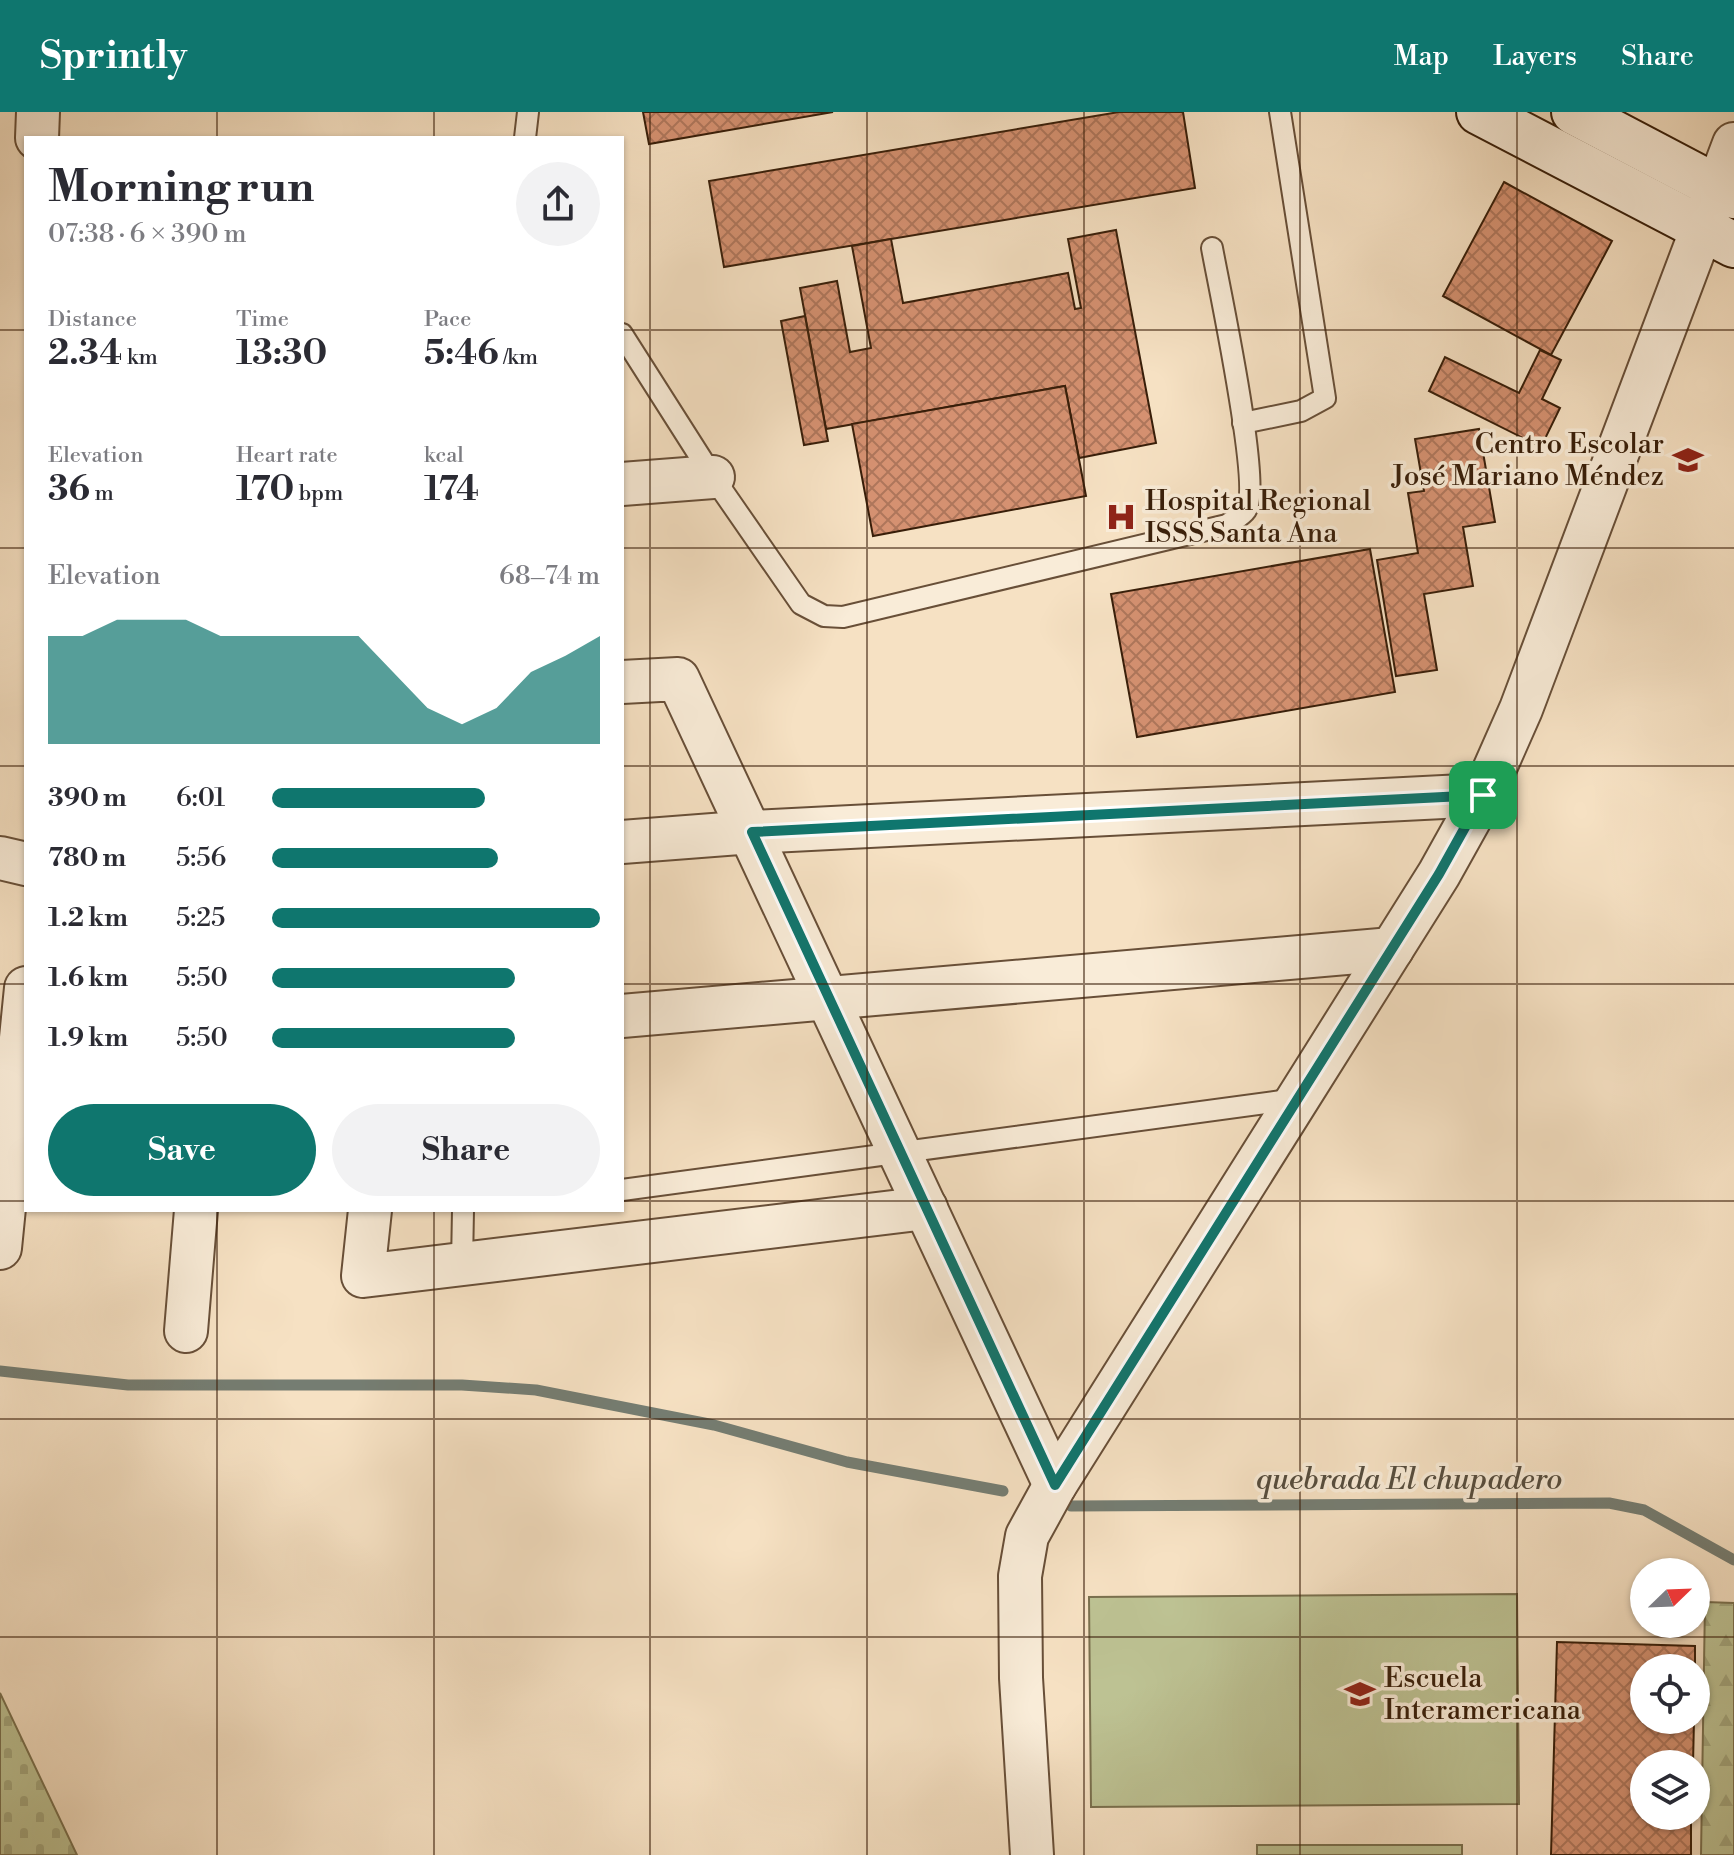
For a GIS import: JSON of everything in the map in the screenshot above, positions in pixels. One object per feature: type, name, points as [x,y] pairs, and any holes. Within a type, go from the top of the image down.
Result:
[{"type":"street","points":[[37,136],[38,112]]},
{"type":"street","points":[[1479,112],[1717,236]]},
{"type":"street","points":[[1574,112],[1726,192]]},
{"type":"street","points":[[1032,1855],[1021,1678],[1020,1576],[1027,1536],[1055,1485],[1392,949],[1483,795],[1717,236],[1734,144]]},
{"type":"street","points":[[624,484],[713,477]]},
{"type":"street","points":[[624,682],[678,679],[1055,1485]]},
{"type":"street","points":[[624,842],[752,832],[1483,795]]},
{"type":"street","points":[[0,858],[24,864]]},
{"type":"street","points":[[624,1016],[1392,949]]},
{"type":"street","points":[[0,1248],[24,1008]]},
{"type":"street","points":[[370,1212],[363,1276],[926,1208]]},
{"type":"street","points":[[186,1331],[196,1212]]},
{"type":"lane","points":[[525,136],[528,112]]},
{"type":"lane","points":[[1243,423],[1301,411],[1325,398],[1280,112]]},
{"type":"lane","points":[[624,337],[713,477],[801,604],[824,616],[843,617],[1227,525],[1246,510],[1250,493],[1243,423],[1212,248]]},
{"type":"lane","points":[[624,1190],[1298,1098]]},
{"type":"lane","points":[[462,1264],[463,1212]]},
{"type":"green space","points":[[1517,1594],[1519,1804],[1091,1807],[1089,1597]]},
{"type":"green space","points":[[1710,1602],[1734,1603],[1734,1855],[1701,1855],[1701,1830],[1710,1830],[1710,1750],[1703,1750],[1703,1734],[1710,1734],[1710,1654],[1704,1654],[1704,1638],[1710,1638]]},
{"type":"green space","points":[[0,1693],[77,1855],[0,1855]]},
{"type":"green space","points":[[1257,1845],[1462,1845],[1462,1855],[1257,1855]]},
{"type":"building","points":[[643,112],[833,112],[649,144]]},
{"type":"building","points":[[1119,112],[1183,112],[1195,188],[724,267],[709,181]]},
{"type":"building","points":[[1504,182],[1612,241],[1551,355],[1443,296]]},
{"type":"building","points":[[1116,230],[1156,443],[1079,458],[1065,386],[826,429],[800,288],[837,281],[850,352],[871,348],[852,246],[891,239],[903,303],[1068,273],[1075,309],[1081,308],[1068,239]]},
{"type":"building","points":[[805,316],[828,441],[804,445],[781,321]]},
{"type":"building","points":[[1540,350],[1561,360],[1542,399],[1560,408],[1541,447],[1429,391],[1445,357],[1519,393]]},
{"type":"building","points":[[1065,386],[1086,496],[873,536],[852,424]]},
{"type":"building","points":[[1479,429],[1495,522],[1463,527],[1473,586],[1424,594],[1437,670],[1396,676],[1377,560],[1418,553],[1408,493],[1424,491],[1415,439]]},
{"type":"building","points":[[1370,549],[1395,692],[1137,737],[1111,594]]},
{"type":"building","points":[[1557,1642],[1695,1646],[1695,1654],[1630,1654],[1630,1734],[1694,1734],[1693,1750],[1630,1750],[1630,1830],[1691,1830],[1691,1855],[1551,1855]]},
{"type":"waterway","points":[[0,1371],[128,1385],[462,1385],[536,1390],[714,1425],[847,1462],[1003,1491]]},
{"type":"waterway","name":"quebrada El chupadero","points":[[1071,1506],[1609,1503],[1644,1510],[1734,1560]]},
{"type":"place","name":"Centro Escolar José Mariano Méndez","points":[[1688,460]]},
{"type":"place","name":"Hospital Regional ISSS Santa Ana","points":[[1121,517]]},
{"type":"place","name":"Escuela Interamericana","points":[[1360,1694]]},
{"type":"route","points":[[1483,795],[1439,874],[1055,1485],[752,832],[1483,795]]}]
